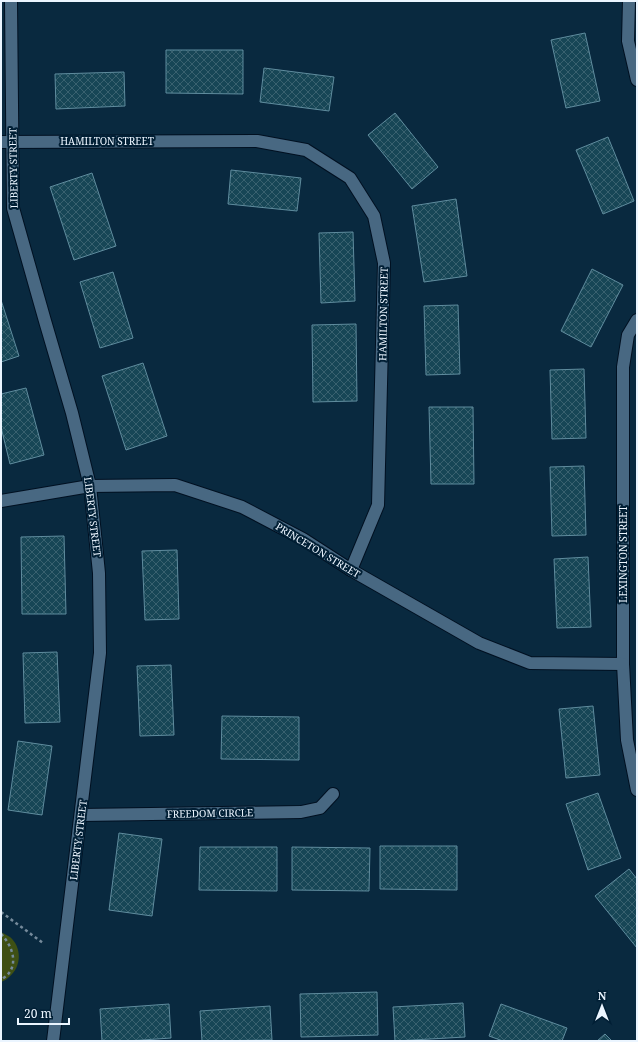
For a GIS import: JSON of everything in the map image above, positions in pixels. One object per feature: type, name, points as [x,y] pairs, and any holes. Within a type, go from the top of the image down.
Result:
[{"type":"street","name":"LIBERTY STREET","points":[[11,1],[7,142],[13,208],[72,413],[90,486],[99,574],[100,653],[53,1041]]},
{"type":"street","points":[[628,1],[628,41],[637,80]]},
{"type":"street","name":"HAMILTON STREET","points":[[7,142],[257,141],[306,150],[350,178],[374,216],[384,263],[378,505],[351,570]]},
{"type":"street","name":"LEXINGTON STREET","points":[[637,320],[628,335],[623,367],[623,664],[627,740],[637,790]]},
{"type":"street","name":"PRINCETON STREET","points":[[1,500],[90,486],[175,485],[242,507],[303,540],[351,570],[479,643],[530,663],[623,664]]},
{"type":"street","name":"FREEDOM CIRCLE","points":[[81,815],[301,812],[320,808],[333,794]]},
{"type":"path","points":[[1,912],[43,943]]},
{"type":"path","points":[[1,934],[12,951],[14,963],[9,974],[1,980]]},
{"type":"green space","points":[[1,932],[14,941],[17,946],[19,957],[13,973],[1,982]]},
{"type":"building","points":[[585,33],[600,101],[566,108],[551,40]]},
{"type":"building","points":[[166,50],[243,50],[243,94],[166,93]]},
{"type":"building","points":[[264,68],[334,77],[329,111],[260,102]]},
{"type":"building","points":[[124,72],[125,106],[56,109],[55,74]]},
{"type":"building","points":[[395,113],[438,167],[412,189],[368,135]]},
{"type":"building","points":[[608,137],[634,201],[603,214],[576,150]]},
{"type":"building","points":[[231,170],[301,178],[297,211],[228,204]]},
{"type":"building","points":[[92,173],[116,246],[74,260],[50,187]]},
{"type":"building","points":[[456,199],[467,276],[424,282],[412,206]]},
{"type":"building","points":[[353,232],[355,301],[321,303],[319,233]]},
{"type":"building","points":[[592,269],[623,285],[591,347],[561,331]]},
{"type":"building","points":[[113,272],[133,338],[100,348],[80,282]]},
{"type":"building","points":[[1,300],[19,356],[1,362]]},
{"type":"building","points":[[458,305],[460,374],[426,375],[424,306]]},
{"type":"building","points":[[356,324],[357,401],[313,402],[312,325]]},
{"type":"building","points":[[143,363],[167,436],[126,450],[102,376]]},
{"type":"building","points":[[584,369],[586,438],[552,439],[550,370]]},
{"type":"building","points":[[26,388],[44,455],[10,464],[1,427],[1,394]]},
{"type":"building","points":[[429,407],[473,407],[474,484],[431,484]]},
{"type":"building","points":[[584,466],[586,535],[552,536],[550,467]]},
{"type":"building","points":[[64,536],[66,614],[22,614],[21,537]]},
{"type":"building","points":[[177,550],[179,619],[145,620],[142,551]]},
{"type":"building","points":[[588,557],[591,627],[557,628],[554,559]]},
{"type":"building","points":[[57,652],[60,722],[25,723],[23,653]]},
{"type":"building","points":[[171,665],[174,735],[140,736],[137,666]]},
{"type":"building","points":[[593,706],[600,775],[566,778],[559,709]]},
{"type":"building","points":[[222,716],[299,717],[299,760],[221,759]]},
{"type":"building","points":[[18,741],[52,746],[42,815],[8,810]]},
{"type":"building","points":[[598,793],[621,858],[588,870],[566,804]]},
{"type":"building","points":[[119,833],[162,839],[152,916],[109,910]]},
{"type":"building","points":[[380,846],[457,846],[457,890],[380,889]]},
{"type":"building","points":[[200,847],[277,847],[277,891],[199,890]]},
{"type":"building","points":[[292,847],[370,848],[369,891],[292,890]]},
{"type":"building","points":[[629,869],[637,879],[637,948],[595,896]]},
{"type":"building","points":[[377,992],[378,1035],[301,1037],[300,994]]},
{"type":"building","points":[[463,1003],[465,1037],[395,1041],[393,1007]]},
{"type":"building","points":[[169,1004],[171,1038],[102,1041],[100,1009]]},
{"type":"building","points":[[501,1004],[567,1028],[562,1041],[503,1041],[489,1036]]},
{"type":"building","points":[[270,1006],[272,1040],[202,1041],[200,1011]]},
{"type":"building","points":[[605,1034],[612,1041],[597,1041]]}]
